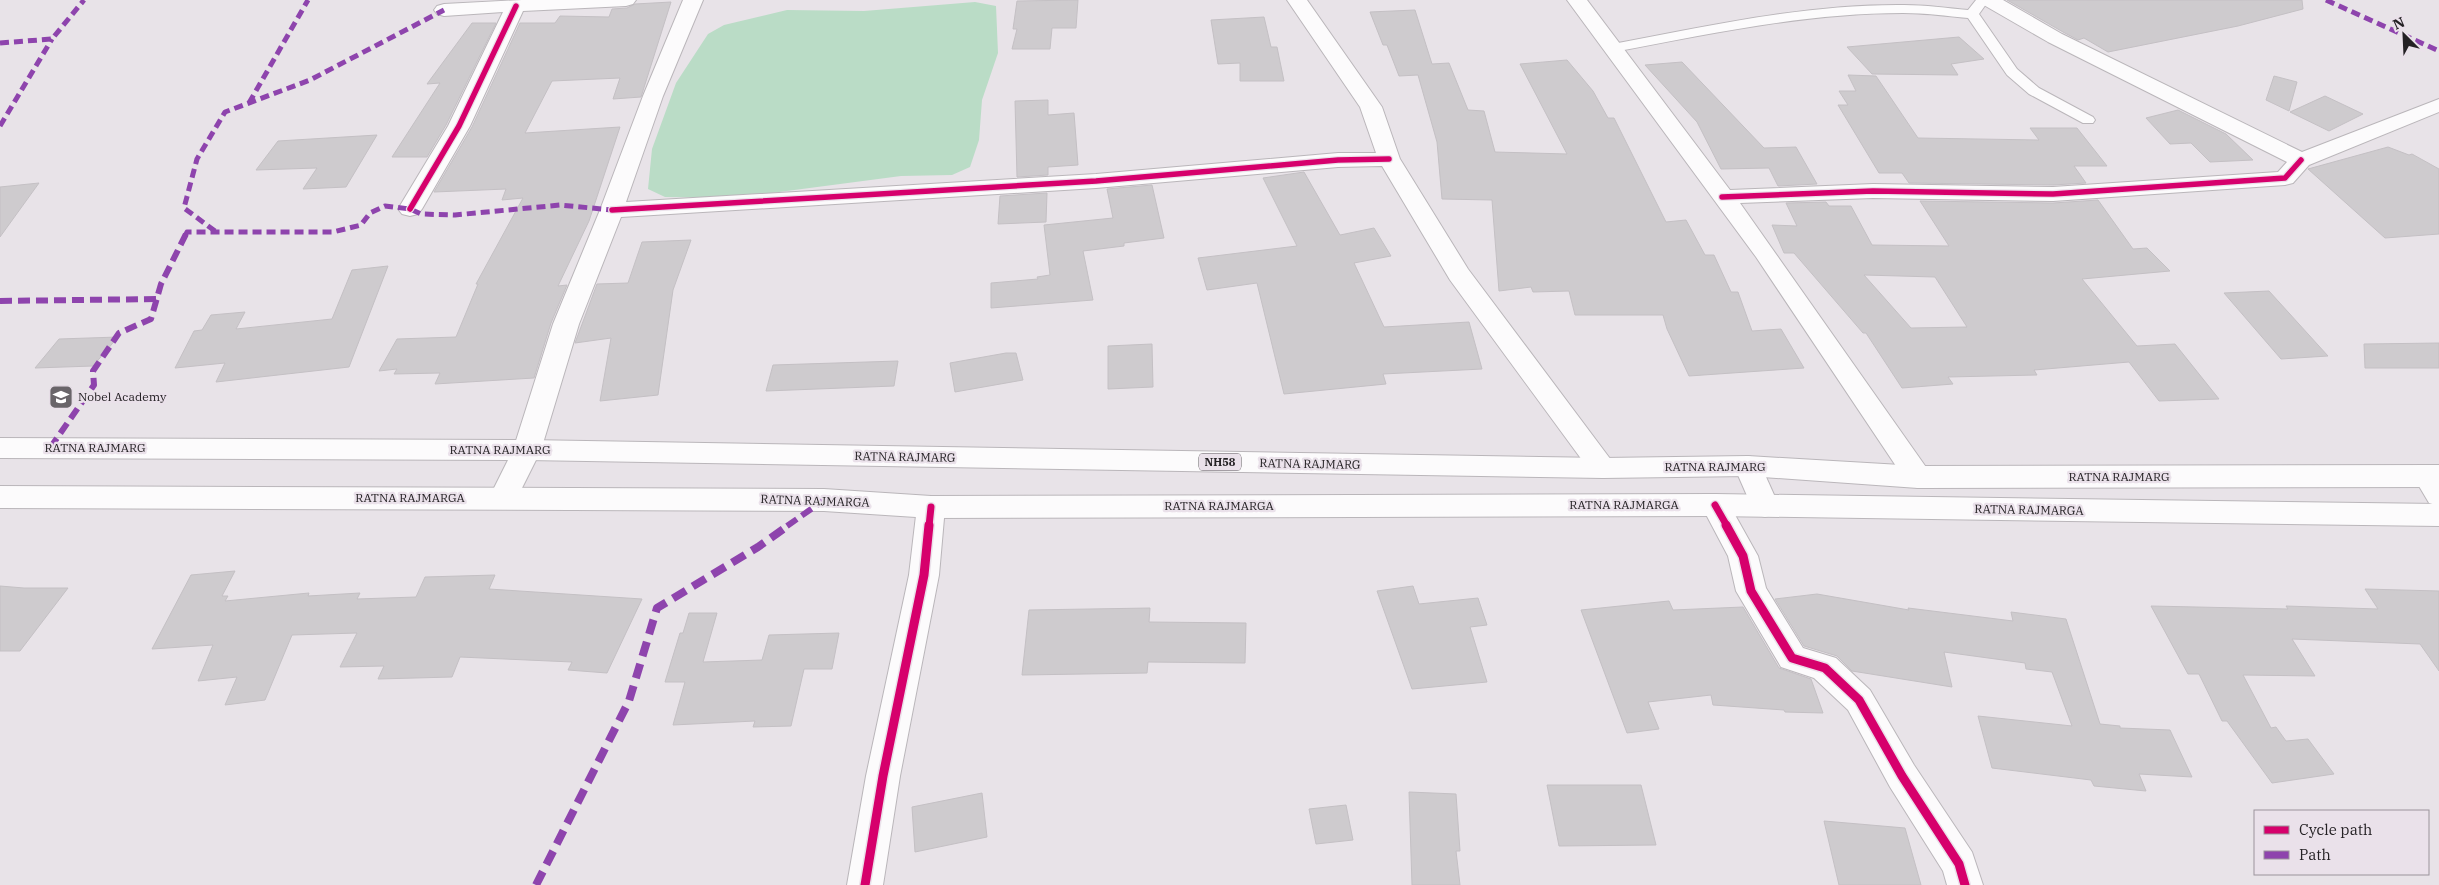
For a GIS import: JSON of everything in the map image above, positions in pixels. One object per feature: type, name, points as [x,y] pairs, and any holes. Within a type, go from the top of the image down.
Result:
[{"type":"street","points":[[444,10],[626,0]]},
{"type":"street","points":[[503,498],[527,450],[566,324],[612,210],[653,96],[693,0]]},
{"type":"street","points":[[1297,0],[1371,107],[1389,159],[1459,274],[1603,468]]},
{"type":"street","points":[[1577,0],[1764,252],[1918,477]]},
{"type":"street","points":[[1989,0],[2055,38],[2301,160]]},
{"type":"street","points":[[410,209],[423,184],[459,126],[516,6]]},
{"type":"street","points":[[1722,196],[1873,192],[2053,194],[2285,178],[2301,160],[2439,105]]},
{"type":"street","points":[[612,210],[1096,182],[1338,160],[1389,159]]},
{"type":"street","name":"RATNA RAJMARG","points":[[0,448],[527,450],[1603,468],[1748,466],[1918,477],[2435,483]]},
{"type":"street","points":[[1748,466],[1765,506]]},
{"type":"street","name":"RATNA RAJMARGA","points":[[0,497],[824,500],[931,507],[1715,505],[2439,515]]},
{"type":"street","points":[[1715,505],[1742,556],[1751,591],[1792,658],[1825,668],[1859,700],[1902,776],[1960,864],[1965,885]]},
{"type":"street","points":[[865,885],[884,776],[924,575],[931,507]]},
{"type":"lane","points":[[1972,14],[1983,0]]},
{"type":"lane","points":[[1613,48],[1761,20],[1895,9],[1972,14]]},
{"type":"lane","points":[[1972,14],[2012,72],[2034,91],[2088,120]]},
{"type":"green space","points":[[975,2],[996,6],[998,53],[982,100],[979,140],[970,167],[952,175],[901,176],[733,198],[665,197],[648,189],[652,149],[676,83],[708,34],[724,25],[787,10],[864,11]]},
{"type":"building","points":[[1078,0],[1076,28],[1052,28],[1050,49],[1012,49],[1017,29],[1013,29],[1017,1]]},
{"type":"building","points":[[2007,0],[2302,0],[2303,9],[2238,26],[2108,52],[2084,38],[2078,40]]},
{"type":"building","points":[[671,2],[641,97],[613,99],[620,78],[552,81],[525,133],[620,127],[589,221],[558,286],[567,285],[551,323],[534,378],[435,384],[440,373],[394,374],[397,369],[379,371],[397,339],[456,337],[478,284],[476,284],[523,198],[502,200],[506,189],[434,192],[472,127],[520,23],[555,23],[560,16],[609,17],[612,9],[627,8],[635,4]]},
{"type":"building","points":[[1415,10],[1432,64],[1449,63],[1468,110],[1484,111],[1495,152],[1567,154],[1520,64],[1567,60],[1593,91],[1608,118],[1614,118],[1666,222],[1686,220],[1705,255],[1714,255],[1731,292],[1738,292],[1752,331],[1781,329],[1804,368],[1689,376],[1667,329],[1663,315],[1575,315],[1569,291],[1533,292],[1531,287],[1499,291],[1492,200],[1442,199],[1437,142],[1418,75],[1399,76],[1387,45],[1383,45],[1370,12]]},
{"type":"building","points":[[1264,17],[1271,47],[1277,47],[1284,81],[1240,81],[1240,63],[1218,64],[1211,20]]},
{"type":"building","points":[[472,23],[496,23],[446,125],[427,157],[392,157],[440,83],[427,84]]},
{"type":"building","points":[[1959,37],[1984,59],[1951,64],[1958,75],[1872,74],[1847,47]]},
{"type":"building","points":[[1682,62],[1764,148],[1796,147],[1817,184],[1778,186],[1769,168],[1721,169],[1697,122],[1645,65]]},
{"type":"building","points":[[1848,75],[1876,76],[1918,138],[2039,140],[2030,128],[2077,128],[2107,166],[2074,166],[2086,183],[2053,185],[1909,183],[1902,173],[1879,173],[1838,105],[1848,105],[1839,91],[1856,91]]},
{"type":"building","points":[[2274,76],[2297,82],[2289,111],[2266,100]]},
{"type":"building","points":[[2325,96],[2363,114],[2329,131],[2290,112]]},
{"type":"building","points":[[1048,100],[1048,115],[1074,113],[1078,165],[1048,167],[1048,175],[1017,177],[1015,101]]},
{"type":"building","points":[[2178,110],[2226,134],[2253,160],[2210,162],[2191,143],[2170,144],[2146,118]]},
{"type":"building","points":[[377,135],[346,187],[303,189],[317,168],[256,170],[278,141]]},
{"type":"building","points":[[2388,147],[2409,155],[2412,154],[2439,169],[2439,234],[2385,238],[2308,169]]},
{"type":"building","points":[[1304,172],[1340,235],[1374,228],[1391,256],[1354,263],[1384,327],[1469,322],[1482,369],[1383,374],[1386,384],[1284,394],[1257,283],[1207,290],[1198,258],[1297,246],[1263,178]]},
{"type":"building","points":[[39,183],[0,237],[0,187]]},
{"type":"building","points":[[1152,185],[1164,238],[1124,243],[1124,246],[1083,251],[1093,300],[991,308],[991,283],[1038,279],[1037,277],[1050,275],[1044,225],[1113,218],[1107,189]]},
{"type":"building","points":[[1047,193],[1046,222],[998,224],[1000,196]]},
{"type":"building","points":[[2098,200],[2133,249],[2147,248],[2170,271],[2082,279],[2137,346],[2175,344],[2219,399],[2159,401],[2129,362],[2034,370],[2037,375],[1948,377],[1953,384],[1902,388],[1866,333],[1863,333],[1794,253],[1784,253],[1772,225],[1797,226],[1786,203],[1826,202],[1829,206],[1851,206],[1872,245],[1949,246],[1920,201],[2053,203]],"holes":[[[1864,275],[1935,277],[1967,327],[1911,328]]]},
{"type":"building","points":[[691,240],[673,290],[658,395],[600,401],[611,338],[575,343],[597,284],[628,283],[642,242]]},
{"type":"building","points":[[388,266],[349,367],[216,382],[225,363],[175,368],[194,331],[202,330],[211,315],[245,312],[236,329],[332,319],[352,270]]},
{"type":"building","points":[[2269,291],[2328,356],[2281,359],[2224,293]]},
{"type":"building","points":[[118,337],[93,366],[35,368],[59,339]]},
{"type":"building","points":[[2439,343],[2439,368],[2365,368],[2364,344]]},
{"type":"building","points":[[1152,344],[1153,387],[1108,389],[1108,346]]},
{"type":"building","points":[[1016,353],[1023,380],[955,392],[950,363]]},
{"type":"building","points":[[898,361],[894,386],[766,391],[773,365]]},
{"type":"building","points":[[235,571],[222,596],[228,596],[225,601],[309,593],[308,596],[360,593],[357,599],[416,597],[425,577],[495,575],[489,589],[642,599],[607,673],[568,670],[572,662],[460,657],[452,677],[378,679],[384,666],[340,667],[357,633],[292,635],[265,700],[225,705],[237,677],[198,681],[213,645],[152,649],[191,575]]},
{"type":"building","points":[[0,586],[68,588],[20,651],[0,651]]},
{"type":"building","points":[[1413,586],[1419,604],[1478,598],[1487,625],[1470,627],[1487,682],[1412,689],[1377,591]]},
{"type":"building","points":[[2365,589],[2439,591],[2439,671],[2420,644],[2292,639],[2315,676],[2243,675],[2271,728],[2276,727],[2286,741],[2308,739],[2334,774],[2272,783],[2227,721],[2222,721],[2199,674],[2188,674],[2151,606],[2288,609],[2286,606],[2378,609]]},
{"type":"building","points":[[1817,594],[1909,610],[1908,608],[2013,621],[2011,612],[2066,619],[2100,724],[2120,726],[2120,728],[2170,730],[2192,777],[2139,774],[2146,791],[2094,786],[2091,780],[1992,768],[1978,716],[2072,726],[2052,672],[2026,669],[2025,663],[1944,652],[1952,687],[1852,671],[1837,656],[1804,646],[1775,599]]},
{"type":"building","points":[[1669,601],[1673,610],[1743,607],[1779,668],[1811,679],[1823,713],[1785,712],[1784,710],[1713,705],[1711,695],[1648,702],[1659,729],[1627,733],[1581,610]]},
{"type":"building","points":[[1150,608],[1149,622],[1246,623],[1245,663],[1148,662],[1147,673],[1022,675],[1029,610]]},
{"type":"building","points":[[689,613],[717,613],[703,662],[762,660],[769,635],[839,633],[832,669],[804,669],[791,726],[753,727],[755,721],[673,725],[685,682],[665,682],[680,633],[683,633]]},
{"type":"building","points":[[1547,785],[1641,785],[1656,845],[1559,846]]},
{"type":"building","points":[[1409,792],[1456,794],[1460,851],[1456,851],[1460,885],[1412,885]]},
{"type":"building","points":[[982,793],[987,837],[915,852],[912,807]]},
{"type":"building","points":[[1346,805],[1353,840],[1316,844],[1309,809]]},
{"type":"building","points":[[1824,821],[1905,828],[1921,885],[1839,885]]},
{"type":"marked path","points":[[0,43],[52,39],[84,0]]},
{"type":"marked path","points":[[249,103],[308,0]]},
{"type":"marked path","points":[[2326,0],[2439,51]]},
{"type":"marked path","points":[[215,231],[184,208],[197,159],[225,112],[310,80],[444,10]]},
{"type":"marked path","points":[[0,126],[52,39]]},
{"type":"marked path","points":[[50,448],[94,385],[93,371],[119,333],[151,319],[161,284],[187,232],[333,232],[361,225],[370,213],[385,206],[410,209],[421,214],[455,215],[560,205],[612,210]]},
{"type":"marked path","points":[[0,301],[157,299]]},
{"type":"marked path","points":[[536,885],[629,701],[657,608],[758,547],[824,500]]},
{"type":"cycle path","points":[[410,209],[423,184],[459,126],[516,6]]},
{"type":"cycle path","points":[[612,210],[1096,181],[1338,160],[1389,159]]},
{"type":"cycle path","points":[[1722,197],[1873,191],[2053,194],[2285,178],[2301,160]]},
{"type":"cycle path","points":[[1715,505],[1743,556],[1751,591],[1792,658],[1825,668],[1859,700],[1902,776],[1959,864],[1965,885]]},
{"type":"cycle path","points":[[865,885],[883,776],[924,575],[931,507]]},
{"type":"place","name":"Nobel Academy","points":[[61,397]]}]
